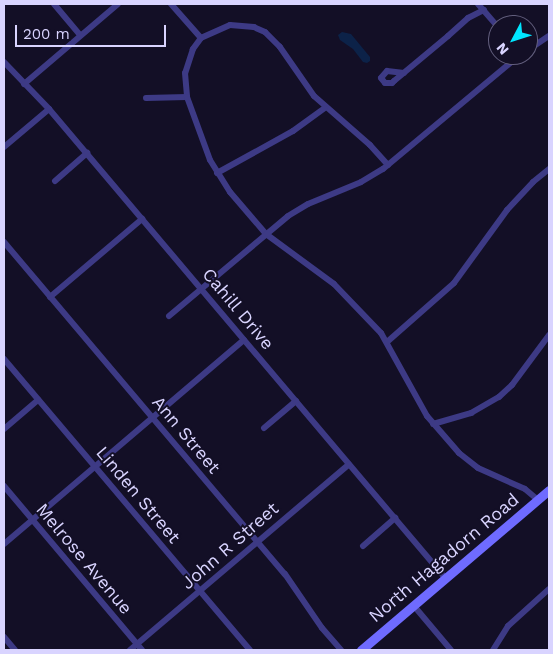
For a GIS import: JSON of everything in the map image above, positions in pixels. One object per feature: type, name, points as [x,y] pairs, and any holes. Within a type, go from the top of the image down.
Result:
[{"type":"street","points":[[54,4],[80,35]]},
{"type":"street","points":[[24,84],[118,4]]},
{"type":"street","points":[[171,4],[201,38]]},
{"type":"street","points":[[478,4],[488,15]]},
{"type":"street","points":[[404,72],[468,18],[484,10]]},
{"type":"street","points":[[388,165],[370,145],[325,108],[306,86],[280,47],[265,32],[254,27],[230,25],[201,38],[188,60],[185,73],[187,97],[202,141],[218,173],[247,214],[266,234],[334,284],[387,342],[433,424],[459,453],[478,468],[525,489],[538,500]]},
{"type":"street","points":[[538,43],[549,36]]},
{"type":"street","name":"Cahill Drive","points":[[4,62],[49,109],[87,153],[446,578]]},
{"type":"street","points":[[169,316],[266,234],[302,208],[361,182],[388,165],[508,65]]},
{"type":"street","points":[[146,98],[187,97]]},
{"type":"street","points":[[218,173],[293,131],[325,108]]},
{"type":"street","points":[[4,148],[49,109]]},
{"type":"street","points":[[55,181],[87,153]]},
{"type":"street","points":[[387,342],[454,283],[506,210],[549,169]]},
{"type":"street","points":[[50,297],[142,219]]},
{"type":"street","name":"Ann Street","points":[[4,242],[296,588],[322,628],[341,650]]},
{"type":"street","points":[[433,424],[471,413],[499,397],[512,384],[549,335]]},
{"type":"street","points":[[4,544],[244,340]]},
{"type":"street","name":"Linden Street","points":[[4,359],[250,650]]},
{"type":"street","points":[[4,429],[38,400]]},
{"type":"street","points":[[264,428],[296,401]]},
{"type":"street","name":"John R Street","points":[[130,650],[349,464]]},
{"type":"street","name":"Melrose Avenue","points":[[4,486],[142,650]]},
{"type":"street","name":"North Hagadorn Road","points":[[361,650],[549,490]]},
{"type":"street","points":[[363,546],[395,518]]},
{"type":"street","points":[[493,650],[508,626],[549,589]]},
{"type":"street","points":[[414,606],[451,650]]},
{"type":"street","points":[[4,637],[15,650]]},
{"type":"water","points":[[342,32],[351,34],[370,57],[370,61],[367,63],[363,62],[353,49],[340,40],[338,35]]}]
